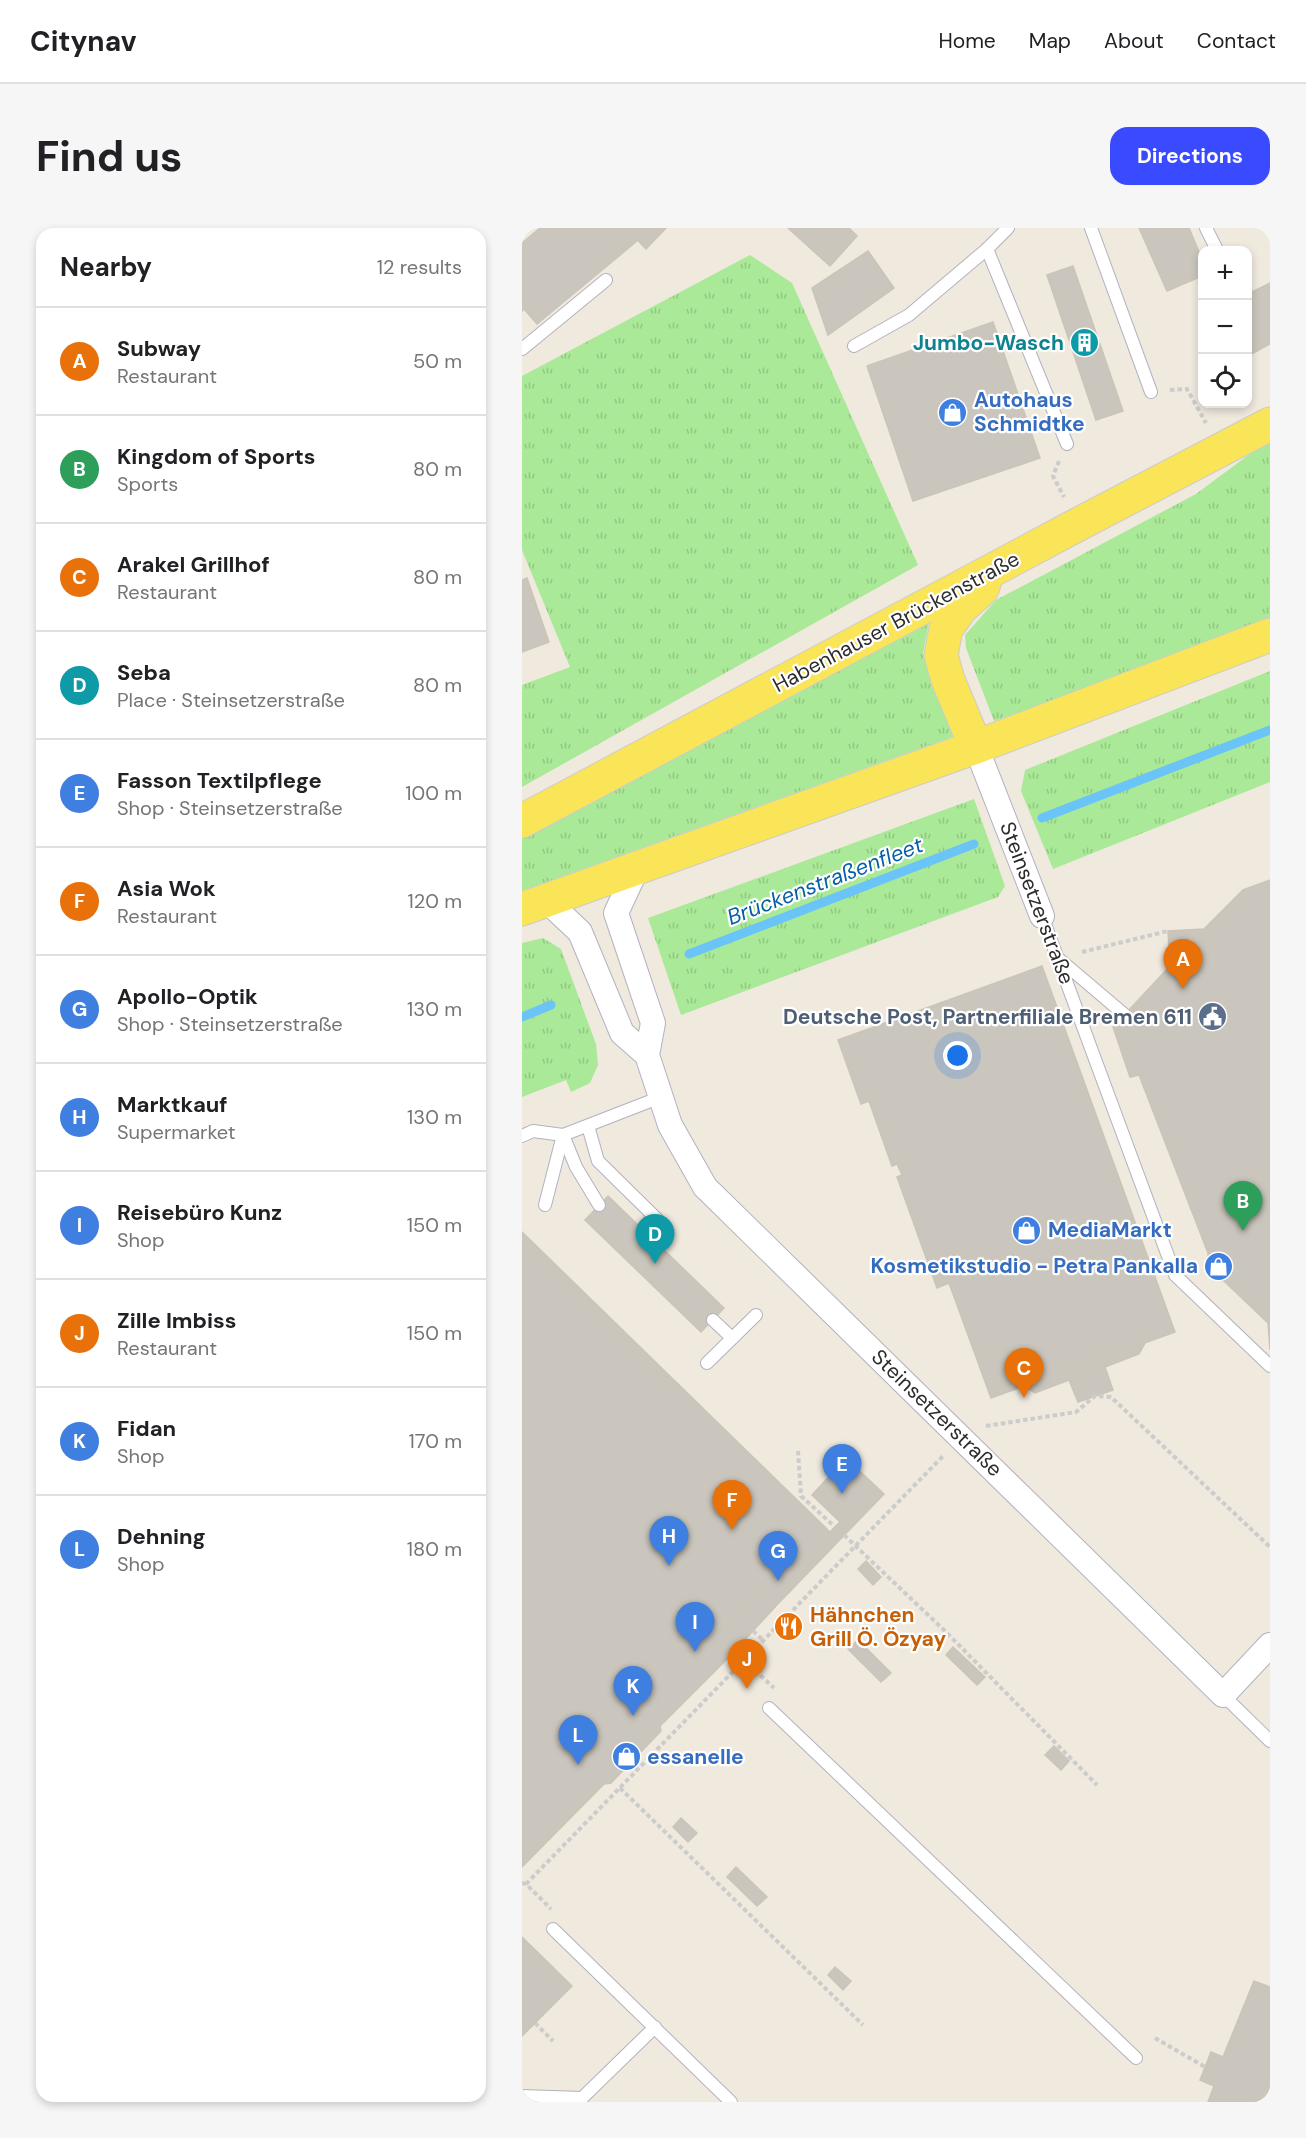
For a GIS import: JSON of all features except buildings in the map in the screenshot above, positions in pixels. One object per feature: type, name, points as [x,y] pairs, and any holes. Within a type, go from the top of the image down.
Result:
[{"type":"main road","name":"Habenhauser Brückenstraße","points":[[522,821],[1270,424]]},
{"type":"main road","points":[[976,747],[948,680],[941,655],[946,630],[961,608],[982,589],[990,572]]},
{"type":"main road","points":[[534,904],[976,747],[1270,635]]},
{"type":"street","name":"Steinsetzerstraße","points":[[976,747],[1042,916]]},
{"type":"street","name":"Steinsetzerstraße","points":[[637,868],[616,913],[653,1023],[647,1055],[670,1125],[705,1187],[1223,1695]]},
{"type":"street","points":[[534,904],[580,932],[622,1033],[647,1055]]},
{"type":"street","points":[[1223,1695],[1270,1645]]},
{"type":"lane","points":[[854,346],[909,315],[987,249],[1008,228]]},
{"type":"lane","points":[[1091,228],[1151,392]]},
{"type":"lane","points":[[1206,228],[1215,246]]},
{"type":"lane","points":[[987,249],[1067,444]]},
{"type":"lane","points":[[522,349],[606,280]]},
{"type":"lane","name":"Steinsetzerstraße","points":[[1042,916],[1175,1275],[1270,1366]]},
{"type":"lane","points":[[1058,958],[1125,1014]]},
{"type":"lane","points":[[522,1136],[533,1131],[563,1135],[661,1097]]},
{"type":"lane","points":[[588,1126],[598,1161],[660,1222]]},
{"type":"lane","points":[[545,1205],[563,1135]]},
{"type":"lane","points":[[563,1135],[576,1167],[599,1206]]},
{"type":"lane","points":[[707,1364],[756,1315]]},
{"type":"lane","points":[[713,1320],[732,1338]]},
{"type":"lane","points":[[1223,1695],[1270,1741]]},
{"type":"lane","points":[[769,1707],[1136,2058]]},
{"type":"lane","points":[[553,1929],[731,2102]]},
{"type":"lane","points":[[522,2096],[580,2100],[655,2027]]},
{"type":"path","points":[[1151,392],[1186,388],[1207,426]]},
{"type":"path","points":[[1067,444],[1053,476],[1077,525]]},
{"type":"path","points":[[1058,958],[1168,931]]},
{"type":"path","points":[[522,1883],[526,1884],[961,1437],[990,1424],[1076,1412],[1095,1396],[1111,1397],[1270,1547]]},
{"type":"path","points":[[798,1451],[801,1496],[835,1527]]},
{"type":"path","points":[[844,1535],[945,1631],[1097,1785]]},
{"type":"path","points":[[753,1631],[763,1640]]},
{"type":"path","points":[[620,1788],[863,2025]]},
{"type":"path","points":[[535,2023],[553,2041]]},
{"type":"path","points":[[1155,2038],[1205,2067]]},
{"type":"green space","points":[[750,255],[792,283],[918,565],[522,787],[522,685],[570,667],[522,550],[522,376]]},
{"type":"green space","points":[[1270,439],[1270,619],[1130,674],[994,721],[966,648],[965,635],[996,600],[1196,494]]},
{"type":"green space","points":[[930,618],[923,653],[955,736],[522,891],[522,832]]},
{"type":"green space","points":[[1270,671],[1270,782],[1053,869],[1021,791],[1025,770]]},
{"type":"green space","points":[[974,799],[1005,886],[998,897],[681,1015],[648,918]]},
{"type":"green space","points":[[543,938],[561,949],[596,1044],[598,1065],[590,1083],[571,1092],[566,1080],[522,1097],[522,943]]},
{"type":"waterway","name":"Brückenstraßenfleet","points":[[1042,818],[1270,730]]},
{"type":"waterway","name":"Brückenstraßenfleet","points":[[689,954],[974,844]]},
{"type":"waterway","name":"Brückenstraßenfleet","points":[[522,1017],[551,1005]]},
{"type":"place","name":"Jumbo-Wasch","points":[[1085,343]]},
{"type":"place","name":"Autohaus Schmidtke","points":[[953,412]]},
{"type":"place","name":"Subway","points":[[1183,989]]},
{"type":"place","name":"Deutsche Post, Partnerfiliale Bremen 611","points":[[1213,1017]]},
{"type":"place","name":"MediaMarkt","points":[[1027,1230]]},
{"type":"place","name":"Kingdom of Sports","points":[[1243,1231]]},
{"type":"place","name":"Seba","points":[[655,1264]]},
{"type":"place","name":"Kosmetikstudio - Petra Pankalla","points":[[1219,1266]]},
{"type":"place","name":"Arakel Grillhof","points":[[1024,1398]]},
{"type":"place","name":"Fasson Textilpflege","points":[[842,1494]]},
{"type":"place","name":"Asia Wok","points":[[732,1530]]},
{"type":"place","name":"Marktkauf","points":[[669,1566]]},
{"type":"place","name":"Apollo-Optik","points":[[778,1581]]},
{"type":"place","name":"Hähnchen Grill Ö. Özyay","points":[[789,1627]]},
{"type":"place","name":"Reisebüro Kunz","points":[[695,1652]]},
{"type":"place","name":"Zille Imbiss","points":[[747,1689]]},
{"type":"place","name":"Fidan","points":[[633,1716]]},
{"type":"place","name":"essanelle","points":[[626,1757]]},
{"type":"place","name":"Dehning","points":[[578,1765]]}]
